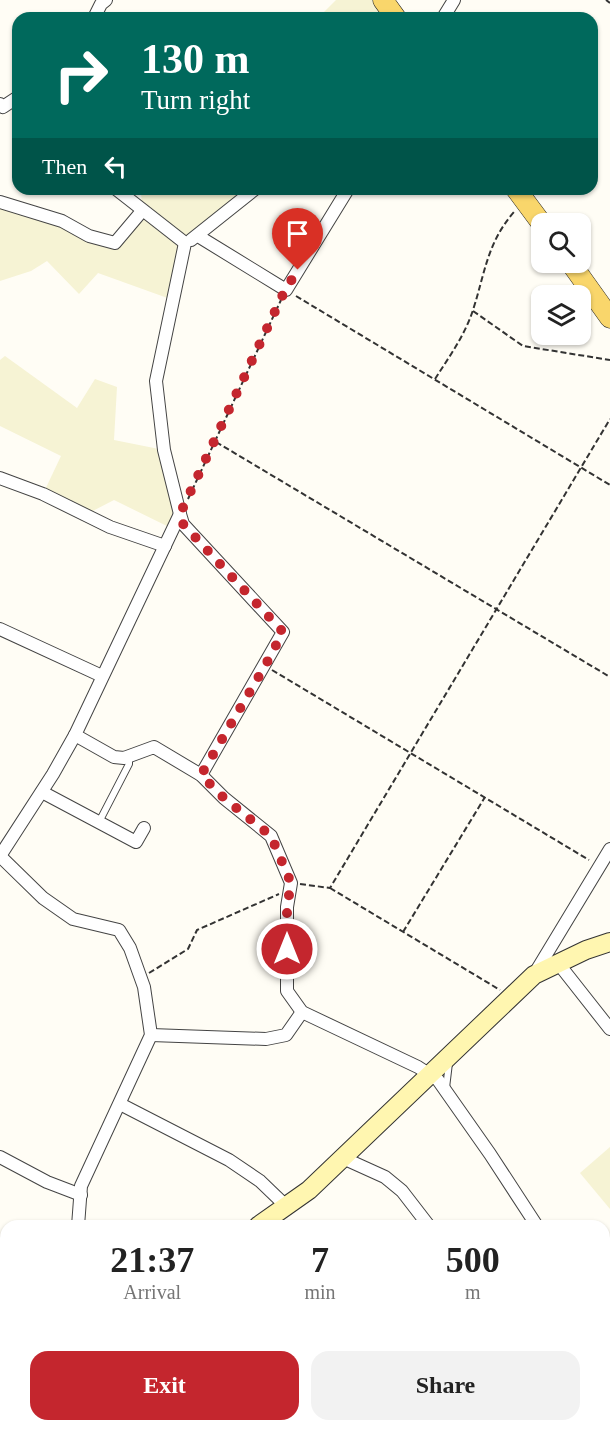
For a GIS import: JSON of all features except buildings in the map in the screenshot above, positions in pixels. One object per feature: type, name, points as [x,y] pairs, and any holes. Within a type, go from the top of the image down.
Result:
[{"type":"main road","points":[[521,196],[534,213]]},
{"type":"main road","points":[[578,273],[610,318]]},
{"type":"street","points":[[97,12],[106,0]]},
{"type":"street","points":[[0,104],[3,107],[12,101]]},
{"type":"street","points":[[123,195],[185,243]]},
{"type":"street","points":[[201,775],[283,632],[183,524],[164,450],[156,381],[185,243],[198,236],[248,195]]},
{"type":"street","points":[[198,236],[285,290],[344,195]]},
{"type":"street","points":[[0,202],[62,221],[88,236],[115,243],[142,211]]},
{"type":"street","points":[[0,478],[35,490],[110,527],[165,546]]},
{"type":"street","points":[[79,1220],[81,1186],[151,1035],[144,987],[130,948],[119,930],[73,919],[43,898],[0,856],[42,792],[75,735],[180,514]]},
{"type":"street","points":[[0,629],[102,676]]},
{"type":"street","points":[[75,735],[114,757],[129,756],[154,747],[201,775],[224,798],[271,836],[290,886],[287,907],[287,992],[302,1012],[430,1074],[446,1089],[533,1220]]},
{"type":"street","points":[[42,792],[136,842],[144,828]]},
{"type":"street","points":[[267,1220],[309,1190],[534,975],[610,849]]},
{"type":"street","points":[[534,975],[586,950],[610,942]]},
{"type":"street","points":[[558,963],[610,1029]]},
{"type":"street","points":[[151,1035],[266,1039],[286,1035],[302,1012]]},
{"type":"street","points":[[120,1104],[230,1160],[260,1181],[287,1207]]},
{"type":"street","points":[[0,1156],[47,1182],[81,1195]]},
{"type":"street","points":[[343,1158],[385,1177],[402,1191],[424,1220]]},
{"type":"lane","points":[[98,822],[129,764],[129,756]]},
{"type":"lane","points":[[446,1089],[447,1070],[457,1047]]},
{"type":"path","points":[[606,0],[610,3]]},
{"type":"path","points":[[435,379],[465,330],[495,238],[501,226],[514,212],[521,196]]},
{"type":"path","points":[[180,514],[285,290],[610,485]]},
{"type":"path","points":[[473,311],[523,346],[610,360]]},
{"type":"path","points":[[330,888],[610,420]]},
{"type":"path","points":[[215,442],[610,677]]},
{"type":"path","points":[[265,666],[600,866]]},
{"type":"path","points":[[403,932],[485,797]]},
{"type":"path","points":[[141,978],[188,949],[197,930],[290,886],[330,888],[511,997]]},
{"type":"shaded area","points":[[336,0],[383,0],[392,12],[324,12]]},
{"type":"shaded area","points":[[141,195],[247,195],[185,243],[173,300],[98,273],[79,294],[47,261],[31,271],[0,281],[0,202],[115,243],[142,211]]},
{"type":"shaded area","points":[[5,356],[77,408],[95,379],[117,387],[114,440],[164,450],[180,514],[173,529],[114,500],[85,515],[43,494],[61,456],[0,426],[0,360]]},
{"type":"shaded area","points":[[610,1147],[610,1209],[580,1173]]},
{"type":"route","points":[[287,949],[287,907],[291,883],[271,836],[224,798],[201,775],[283,632],[183,524],[180,514],[285,290],[298,270]]}]
